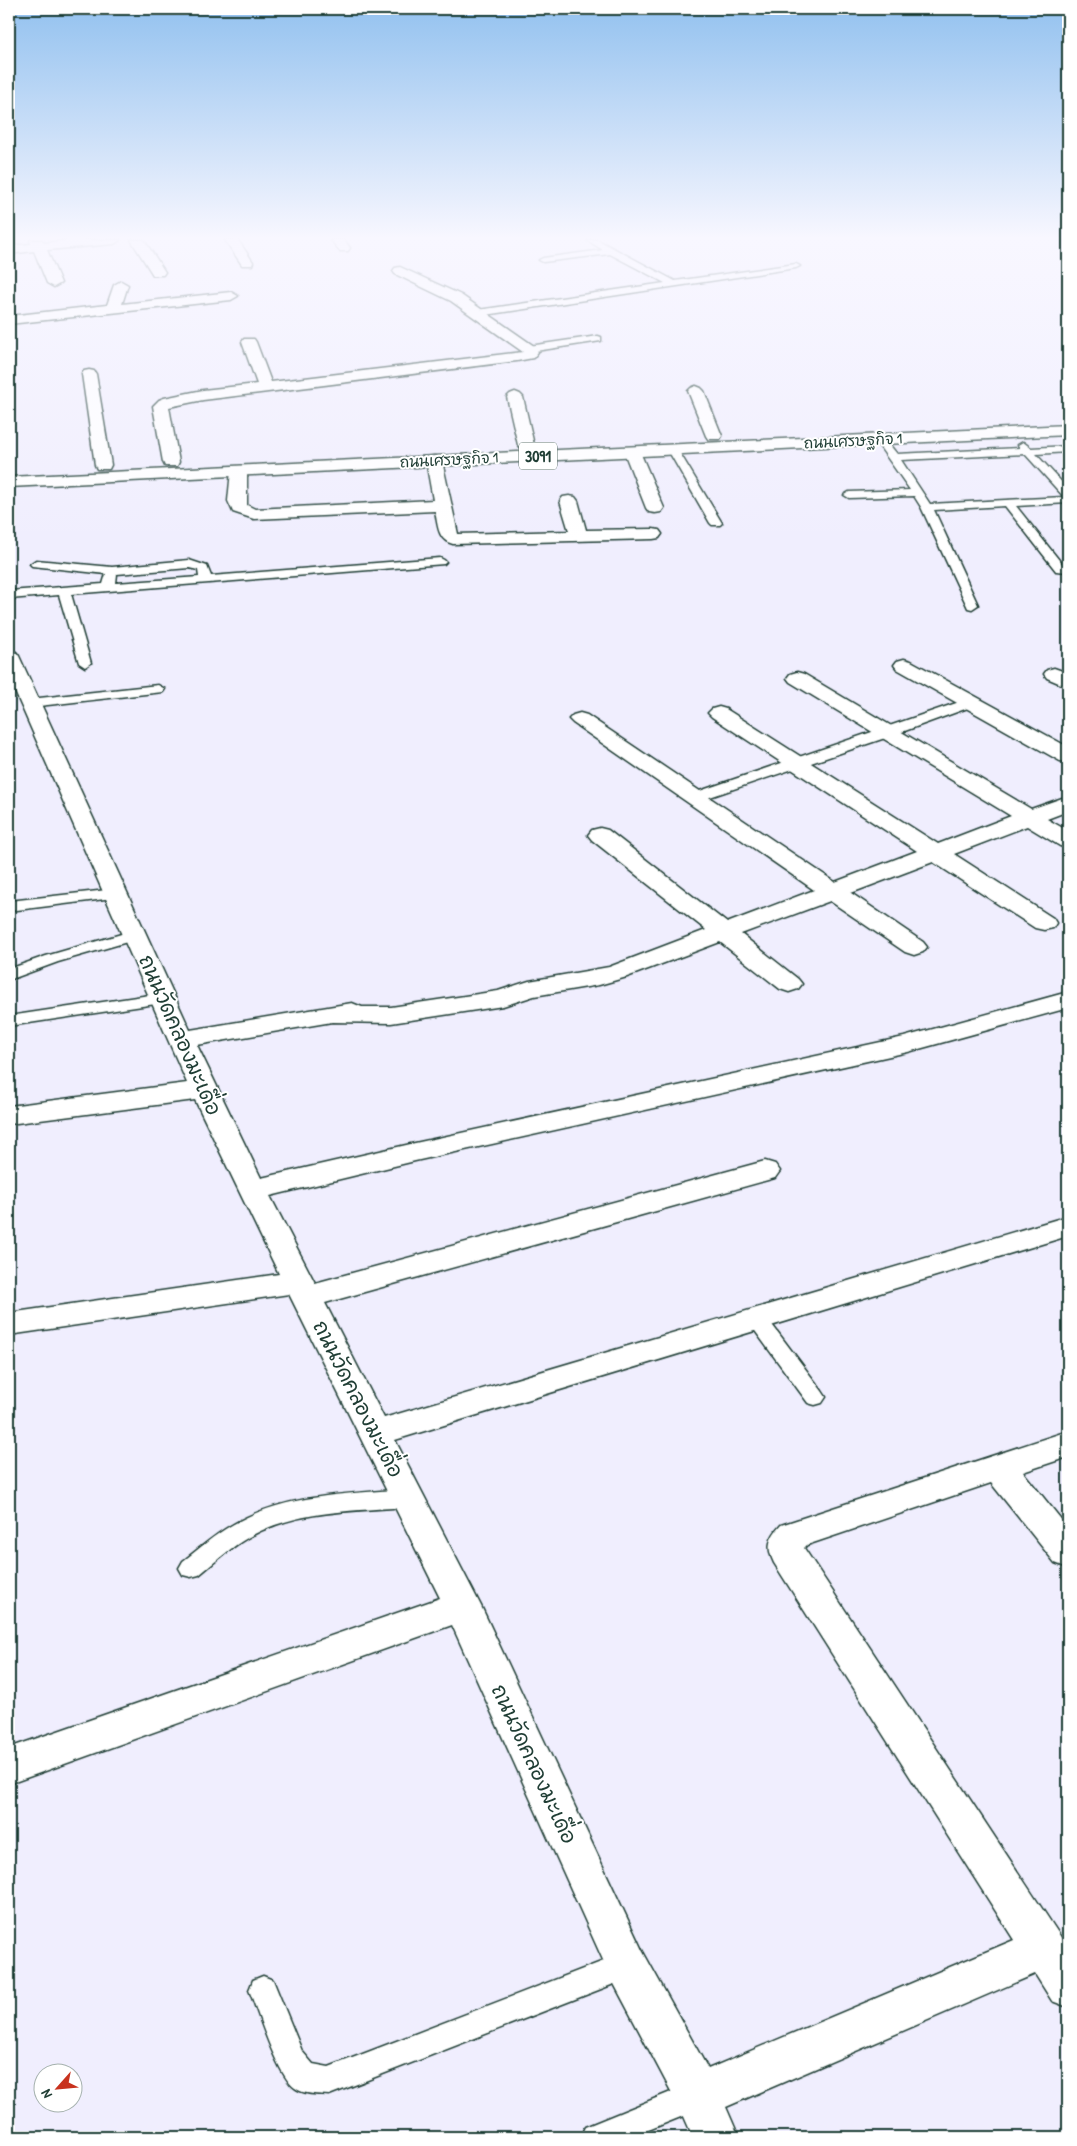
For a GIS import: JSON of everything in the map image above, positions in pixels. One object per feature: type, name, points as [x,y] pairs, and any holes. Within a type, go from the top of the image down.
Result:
[{"type":"street","points":[[171,462],[166,423],[161,410],[161,406],[164,403],[203,395],[528,355],[531,352],[529,348],[518,340]]},
{"type":"street","points":[[249,342],[266,388]]},
{"type":"street","points":[[89,374],[103,465]]},
{"type":"street","points":[[696,391],[714,436]]},
{"type":"street","points":[[515,397],[526,445]]},
{"type":"street","name":"ถนนเศรษฐกิจ 1","points":[[9,470],[1068,419]]},
{"type":"street","name":"ถนนเศรษฐกิจ 1","points":[[9,482],[1068,430]]},
{"type":"street","points":[[632,452],[655,508]]},
{"type":"street","points":[[434,461],[449,535],[453,538],[653,534]]},
{"type":"street","points":[[239,471],[238,508],[254,514],[443,505]]},
{"type":"street","points":[[569,501],[579,536]]},
{"type":"street","name":"ถนนวัดคลองมะเดื่อ","points":[[9,656],[204,1090],[252,1190],[462,1606],[627,1965],[698,2096],[716,2137]]},
{"type":"street","points":[[904,665],[1068,756]]},
{"type":"street","points":[[797,678],[1068,841]]},
{"type":"street","points":[[719,713],[1044,923]]},
{"type":"street","points":[[580,719],[693,798],[914,947]]},
{"type":"street","points":[[182,1040],[335,1015],[391,1016],[503,998],[529,990],[618,972],[1068,803]]},
{"type":"street","points":[[600,835],[789,984]]},
{"type":"street","points":[[252,1190],[415,1152],[908,1044],[1068,1000]]},
{"type":"street","points":[[9,1114],[204,1090]]},
{"type":"street","points":[[9,1324],[302,1290],[765,1171]]},
{"type":"street","points":[[375,1433],[1068,1226]]},
{"type":"street","points":[[1068,1444],[794,1536],[786,1544],[787,1553],[1068,1986]]},
{"type":"street","points":[[999,1468],[1068,1553]]},
{"type":"street","points":[[9,1766],[462,1606]]},
{"type":"street","points":[[698,2096],[1044,1949]]},
{"type":"lane","points":[[529,348],[589,340]]},
{"type":"lane","points":[[1012,433],[1068,495]]},
{"type":"lane","points":[[880,440],[894,457],[927,507],[972,605]]},
{"type":"lane","points":[[894,457],[1068,449]]},
{"type":"lane","points":[[673,450],[716,523]]},
{"type":"lane","points":[[849,495],[916,493]]},
{"type":"lane","points":[[927,507],[1068,500]]},
{"type":"lane","points":[[1009,504],[1066,572]]},
{"type":"lane","points":[[9,595],[205,578],[440,562]]},
{"type":"lane","points":[[36,564],[112,572],[189,564],[199,565],[203,568],[205,578]]},
{"type":"lane","points":[[109,586],[112,572]]},
{"type":"lane","points":[[64,591],[78,645],[85,663]]},
{"type":"lane","points":[[30,703],[158,690]]},
{"type":"lane","points":[[693,798],[886,733],[971,702]]},
{"type":"lane","points":[[9,906],[116,894]]},
{"type":"lane","points":[[9,975],[52,959],[135,935]]},
{"type":"lane","points":[[9,1021],[163,998]]},
{"type":"lane","points":[[757,1319],[815,1397]]},
{"type":"lane","points":[[191,1568],[240,1532],[270,1517],[310,1507],[407,1498]]},
{"type":"lane","points":[[263,1990],[292,2061],[305,2078],[329,2081],[627,1965]]},
{"type":"lane","points":[[595,2137],[698,2096]]}]
